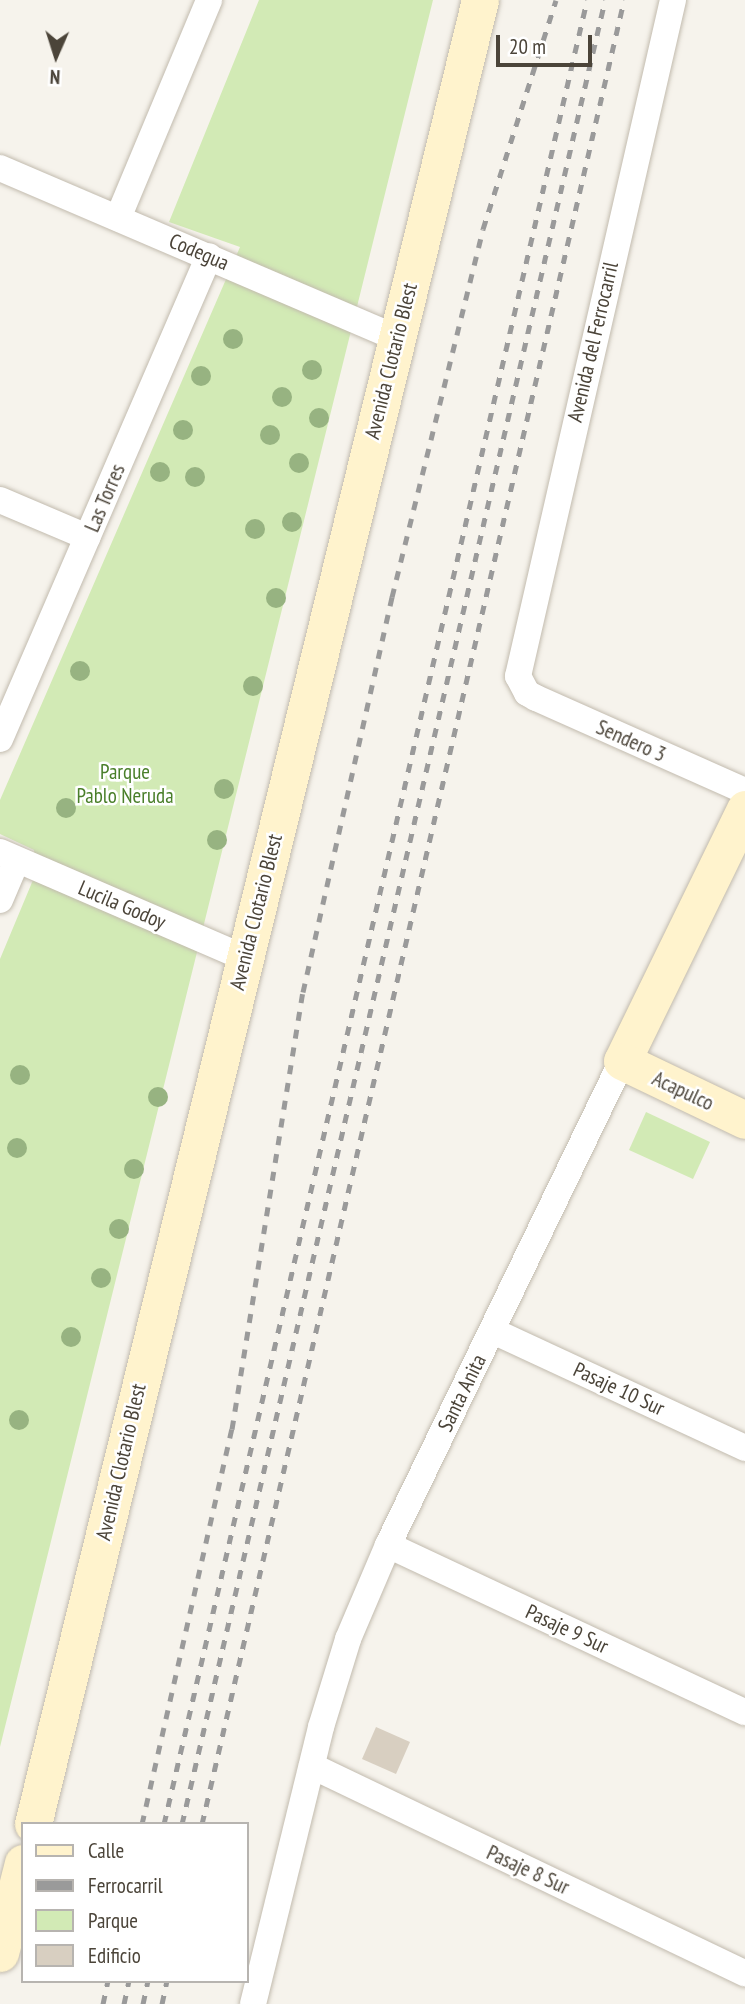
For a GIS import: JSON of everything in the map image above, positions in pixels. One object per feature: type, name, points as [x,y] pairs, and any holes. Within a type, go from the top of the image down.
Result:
[{"type":"main road","name":"Avenida Clotario Blest","points":[[33,1822],[480,0]]},
{"type":"main road","name":"Santa Anita","points":[[622,1062],[745,809]]},
{"type":"main road","name":"Acapulco","points":[[622,1062],[745,1121]]},
{"type":"main road","points":[[0,1953],[21,1871]]},
{"type":"street","points":[[118,218],[209,0]]},
{"type":"street","name":"Avenida del Ferrocarril","points":[[521,685],[518,666],[673,0]]},
{"type":"street","name":"Codegua","points":[[0,168],[397,338]]},
{"type":"street","name":"Las Torres","points":[[0,739],[209,256]]},
{"type":"street","points":[[0,500],[88,537]]},
{"type":"street","name":"Sendero 3","points":[[521,685],[536,698],[745,791]]},
{"type":"street","points":[[0,900],[9,856]]},
{"type":"street","name":"Lucila Godoy","points":[[9,856],[245,958]]},
{"type":"street","name":"Santa Anita","points":[[256,2003],[312,1766],[348,1639],[388,1545],[622,1062]]},
{"type":"street","name":"Pasaje 10 Sur","points":[[493,1331],[745,1448]]},
{"type":"street","name":"Pasaje 9 Sur","points":[[388,1545],[745,1712]]},
{"type":"street","name":"Pasaje 8 Sur","points":[[312,1766],[745,1973]]},
{"type":"green space","name":"Parque Pablo Neruda","points":[[259,0],[433,0],[0,1747],[0,959],[33,880],[34,850],[0,834],[0,800],[240,247],[169,222]]},
{"type":"green space","points":[[646,1112],[710,1142],[693,1179],[629,1150]]},
{"type":"building","points":[[376,1727],[410,1742],[396,1774],[362,1759]]},
{"type":"railway","points":[[142,1822],[232,1429],[303,992],[392,597],[483,229],[556,0]]},
{"type":"railway","points":[[164,1822],[587,0]]},
{"type":"railway","points":[[182,1822],[605,0]]},
{"type":"railway","points":[[202,1822],[624,0]]},
{"type":"railway","points":[[103,2004],[108,1983]]},
{"type":"railway","points":[[124,2004],[129,1983]]},
{"type":"railway","points":[[143,2004],[148,1983]]},
{"type":"railway","points":[[162,2004],[167,1983]]}]
